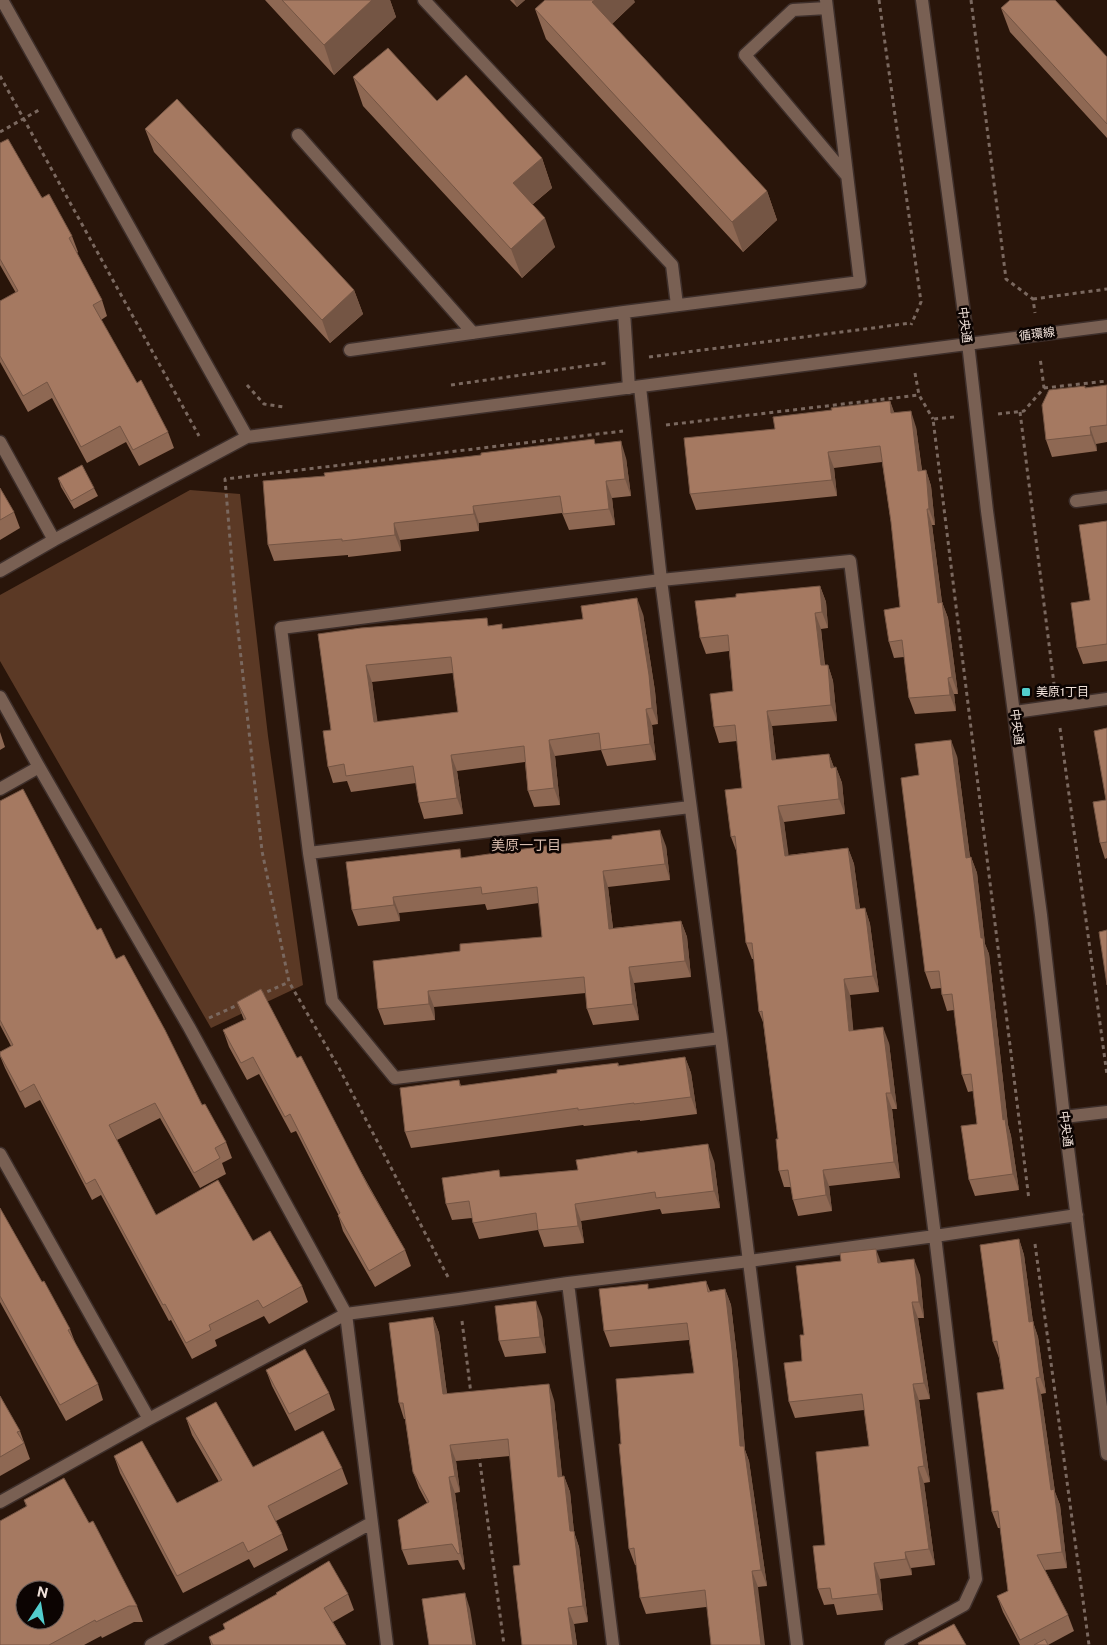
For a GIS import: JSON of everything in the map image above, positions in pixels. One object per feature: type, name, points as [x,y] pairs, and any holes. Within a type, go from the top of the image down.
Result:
[{"type":"street","points":[[0,571],[247,437],[2,0]]},
{"type":"street","points":[[424,0],[672,265],[677,304]]},
{"type":"street","name":"中央通","points":[[922,0],[1041,915],[1064,1117],[1107,1454]]},
{"type":"street","points":[[350,350],[677,304],[860,282],[848,176],[827,4],[793,10],[745,55],[848,176]]},
{"type":"street","points":[[298,134],[473,333]]},
{"type":"street","points":[[624,312],[627,360],[634,388],[661,580],[721,1038],[797,1645]]},
{"type":"street","name":"循環線","points":[[247,437],[1107,326]]},
{"type":"street","points":[[0,442],[54,540]]},
{"type":"street","points":[[1076,501],[1107,497]]},
{"type":"street","points":[[721,1038],[395,1078],[332,1001],[309,853],[281,628],[661,580],[850,561],[976,1579],[964,1605],[891,1645]]},
{"type":"street","points":[[0,697],[189,1027],[346,1314],[387,1645]]},
{"type":"street","points":[[1015,712],[1107,699]]},
{"type":"street","points":[[0,789],[39,767]]},
{"type":"street","points":[[309,853],[690,807]]},
{"type":"street","points":[[1064,1117],[1107,1112]]},
{"type":"street","points":[[0,1154],[149,1419]]},
{"type":"street","points":[[0,1502],[149,1419],[346,1314],[568,1283],[935,1236],[1077,1215]]},
{"type":"street","points":[[568,1283],[613,1645]]},
{"type":"street","points":[[151,1645],[371,1523]]},
{"type":"path","points":[[879,0],[921,302],[911,324],[912,351],[919,395],[933,418],[1032,1222],[1089,1645]]},
{"type":"path","points":[[971,0],[1006,279],[1033,298],[1107,289]]},
{"type":"path","points":[[0,76],[210,457],[225,479]]},
{"type":"path","points":[[0,132],[58,100]]},
{"type":"path","points":[[1033,298],[1044,388]]},
{"type":"path","points":[[443,386],[627,360],[911,324]]},
{"type":"path","points":[[243,379],[264,404],[289,408]]},
{"type":"path","points":[[933,418],[1020,412],[1024,411],[1044,388],[1107,380]]},
{"type":"path","points":[[1020,412],[1057,706],[1107,1075]]},
{"type":"path","points":[[252,998],[289,982]]},
{"type":"path","points":[[189,1027],[244,1002]]},
{"type":"shaded area","points":[[190,490],[240,494],[268,736],[303,985],[211,1028],[0,661],[0,595]]},
{"type":"building","points":[[282,0],[372,0],[324,45]]},
{"type":"building","points":[[545,0],[595,0],[592,2],[767,191],[732,222],[535,9]]},
{"type":"building","points":[[1010,0],[1055,0],[1107,57],[1107,124],[1001,8]]},
{"type":"building","points":[[388,48],[437,101],[466,75],[542,158],[513,183],[545,218],[511,249],[353,77]]},
{"type":"building","points":[[177,99],[354,290],[322,320],[145,129]]},
{"type":"building","points":[[8,139],[42,198],[49,194],[72,236],[69,238],[102,300],[93,305],[137,383],[141,380],[168,432],[133,450],[120,426],[81,447],[47,382],[23,396],[0,356],[0,301],[18,291],[0,259],[0,143]]},
{"type":"building","points":[[1107,385],[1107,425],[1090,427],[1091,435],[1046,440],[1042,405],[1049,390]]},
{"type":"building","points":[[890,401],[891,413],[911,411],[918,471],[926,470],[929,509],[927,509],[938,603],[942,602],[952,677],[948,678],[950,695],[909,698],[902,640],[889,642],[884,610],[900,607],[891,522],[880,446],[828,452],[832,480],[690,494],[684,438],[775,429],[773,417]]},
{"type":"building","points":[[594,439],[595,444],[621,441],[625,479],[606,481],[609,509],[563,514],[560,496],[473,506],[474,514],[394,523],[395,535],[342,541],[342,539],[268,545],[263,481],[325,476],[324,473],[481,455],[481,453]]},
{"type":"building","points":[[82,465],[94,488],[71,501],[58,478]]},
{"type":"building","points":[[0,488],[14,512],[0,520]]},
{"type":"building","points":[[1107,521],[1107,644],[1077,648],[1071,603],[1090,600],[1079,525]]},
{"type":"building","points":[[820,586],[822,612],[815,613],[821,665],[828,665],[831,705],[767,711],[772,760],[829,754],[831,768],[836,767],[839,799],[778,806],[785,856],[848,848],[856,909],[865,908],[873,976],[844,979],[849,1031],[883,1027],[891,1093],[886,1093],[894,1162],[823,1170],[826,1195],[793,1200],[788,1170],[779,1171],[776,1139],[778,1139],[762,1011],[759,1012],[752,943],[746,943],[735,836],[731,837],[725,790],[742,788],[735,725],[714,727],[710,694],[733,691],[728,635],[700,638],[695,601],[736,597],[736,594]]},
{"type":"building","points":[[637,598],[652,708],[646,709],[650,744],[601,750],[599,733],[549,740],[554,788],[528,791],[524,746],[451,755],[457,798],[419,803],[413,766],[346,776],[344,764],[328,767],[323,731],[331,730],[318,634],[361,628],[487,618],[488,626],[502,624],[502,629],[583,619],[581,606]],"holes":[[[451,657],[458,712],[374,722],[366,665]]]},
{"type":"building","points":[[1107,728],[1107,842],[1100,843],[1093,802],[1106,800],[1094,731]]},
{"type":"building","points":[[951,740],[966,858],[971,857],[981,938],[983,938],[1003,1120],[1005,1119],[1013,1174],[969,1180],[961,1126],[977,1124],[971,1074],[962,1075],[952,994],[942,995],[939,971],[925,972],[901,778],[919,775],[915,744]]},
{"type":"building","points":[[23,789],[97,930],[101,928],[116,959],[124,955],[165,1030],[202,1105],[205,1104],[226,1142],[215,1148],[220,1158],[194,1173],[155,1103],[109,1125],[156,1215],[218,1180],[253,1241],[270,1231],[302,1286],[263,1308],[258,1300],[209,1325],[211,1330],[186,1343],[165,1304],[163,1305],[95,1179],[86,1184],[34,1084],[20,1092],[0,1055],[0,1052],[13,1045],[0,1020],[0,801]]},
{"type":"building","points":[[660,830],[665,864],[603,871],[609,929],[681,921],[685,961],[629,967],[633,1004],[587,1009],[584,977],[428,991],[429,1004],[378,1009],[373,961],[460,951],[460,944],[542,937],[537,887],[482,894],[481,887],[393,897],[394,905],[352,910],[346,862],[460,849],[461,858],[552,845],[612,839],[612,836]]},
{"type":"building","points":[[1107,930],[1107,985],[1099,932]]},
{"type":"building","points":[[261,989],[297,1058],[301,1056],[368,1186],[405,1250],[369,1271],[338,1215],[340,1213],[290,1114],[285,1117],[253,1057],[241,1063],[223,1030],[246,1019],[237,1002]]},
{"type":"building","points":[[685,1057],[691,1097],[578,1110],[578,1108],[405,1132],[400,1088],[459,1080],[460,1086],[557,1073],[557,1070],[618,1063],[618,1066]]},
{"type":"building","points":[[708,1144],[714,1191],[656,1198],[655,1192],[575,1204],[578,1226],[538,1230],[536,1213],[473,1223],[469,1201],[446,1204],[442,1178],[499,1170],[500,1177],[578,1170],[576,1160],[637,1151],[637,1153]]},
{"type":"building","points":[[0,1208],[42,1282],[44,1281],[98,1384],[60,1405],[0,1296]]},
{"type":"building","points":[[1019,1239],[1029,1322],[1033,1321],[1040,1377],[1036,1378],[1051,1490],[1054,1489],[1062,1552],[1037,1555],[1068,1615],[1020,1640],[997,1596],[1008,1591],[998,1511],[992,1512],[977,1393],[1004,1389],[997,1341],[993,1342],[980,1245]]},
{"type":"building","points":[[876,1249],[878,1263],[914,1259],[919,1302],[912,1302],[924,1383],[913,1384],[924,1466],[918,1467],[929,1549],[905,1552],[906,1559],[874,1563],[878,1594],[832,1599],[830,1588],[818,1589],[813,1546],[825,1545],[816,1452],[869,1446],[862,1394],[789,1402],[784,1363],[802,1361],[800,1335],[804,1335],[796,1266],[841,1261],[840,1253]]},
{"type":"building","points":[[706,1281],[708,1292],[725,1289],[740,1446],[744,1446],[761,1570],[752,1571],[761,1645],[711,1645],[705,1590],[640,1598],[634,1548],[629,1549],[619,1444],[621,1444],[616,1379],[694,1373],[687,1323],[604,1331],[599,1289],[648,1284],[648,1289]]},
{"type":"building","points":[[536,1301],[540,1337],[499,1341],[495,1306]]},
{"type":"building","points":[[433,1317],[443,1394],[549,1384],[558,1477],[564,1476],[570,1531],[574,1531],[583,1606],[568,1608],[573,1645],[522,1645],[513,1566],[520,1565],[508,1439],[450,1445],[455,1476],[449,1477],[460,1553],[458,1554],[452,1544],[402,1550],[398,1520],[429,1502],[413,1472],[403,1403],[399,1403],[389,1323]]},
{"type":"building","points":[[305,1349],[329,1393],[289,1414],[266,1370]]},
{"type":"building","points":[[0,1396],[20,1431],[17,1432],[24,1443],[0,1457]]},
{"type":"building","points":[[216,1402],[253,1467],[323,1431],[342,1468],[268,1506],[282,1534],[248,1552],[243,1542],[177,1576],[114,1456],[142,1441],[177,1503],[222,1480],[186,1418]]},
{"type":"building","points":[[64,1478],[89,1523],[93,1521],[137,1606],[129,1606],[96,1622],[95,1620],[49,1645],[0,1645],[0,1521],[27,1506],[24,1500]]},
{"type":"building","points":[[329,1561],[348,1594],[324,1608],[346,1645],[213,1645],[209,1637],[225,1629],[223,1624],[277,1594]]},
{"type":"building","points":[[465,1593],[473,1645],[429,1645],[422,1599]]},
{"type":"building","points":[[954,1624],[966,1645],[919,1645],[918,1643]]},
{"type":"building","points":[[1045,1639],[1048,1645],[1034,1645]]},
{"type":"place","name":"美原1丁目","points":[[1026,692]]},
{"type":"district","name":"美原一丁目","points":[[526,845]]}]
